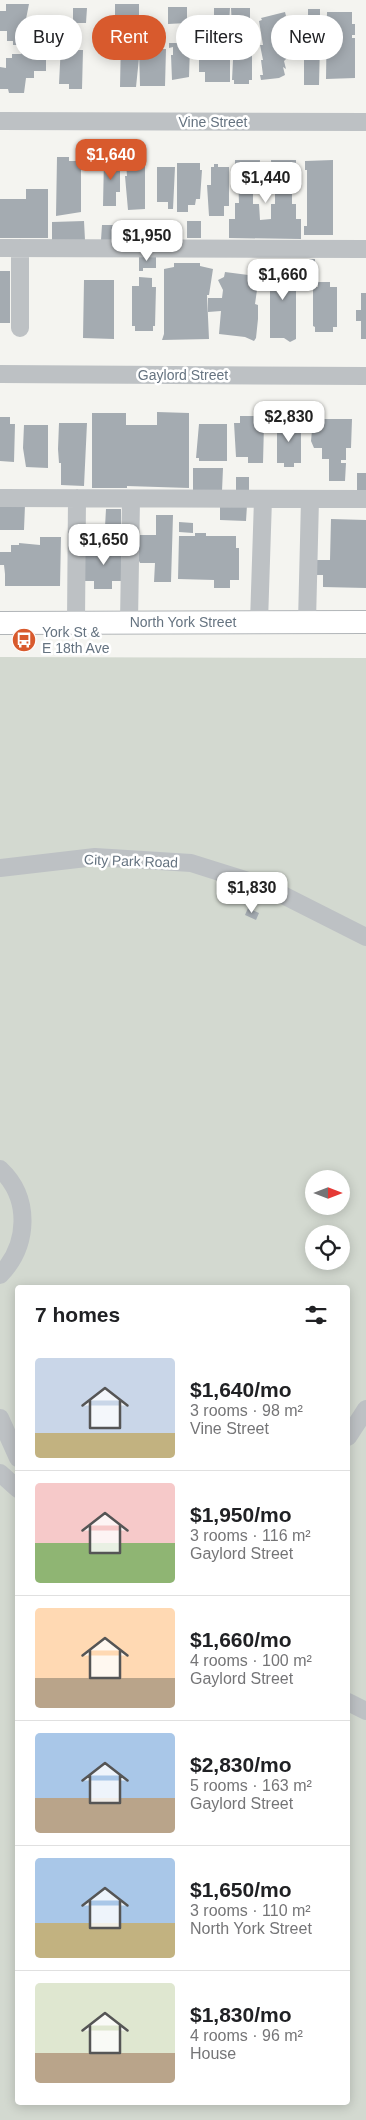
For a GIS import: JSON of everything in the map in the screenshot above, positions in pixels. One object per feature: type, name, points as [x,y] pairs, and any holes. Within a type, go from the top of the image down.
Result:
[{"type":"main road","name":"North York Street","points":[[0,623],[366,622]]},
{"type":"street","name":"Vine Street","points":[[0,121],[366,122]]},
{"type":"street","points":[[0,248],[366,249]]},
{"type":"street","points":[[20,248],[20,328]]},
{"type":"street","name":"Gaylord Street","points":[[0,374],[366,376]]},
{"type":"street","points":[[0,498],[366,499]]},
{"type":"street","points":[[76,622],[77,498]]},
{"type":"street","points":[[129,622],[131,498]]},
{"type":"street","points":[[259,622],[263,498]]},
{"type":"street","points":[[307,622],[310,498]]},
{"type":"street","name":"City Park Road","points":[[0,868],[96,857],[191,863],[267,887],[366,937]]},
{"type":"street","points":[[0,1168],[13,1184],[18,1195],[23,1220],[19,1246],[14,1257],[0,1275]]},
{"type":"street","points":[[350,1435],[366,1409]]},
{"type":"street","points":[[0,1418],[15,1451]]},
{"type":"street","points":[[0,1473],[15,1486]]},
{"type":"street","points":[[350,1703],[366,1711]]},
{"type":"shaded area","points":[[0,657],[366,658],[366,2120],[0,2120]]},
{"type":"building","points":[[6,4],[29,4],[27,15],[15,15],[15,45],[13,45],[13,41],[7,41],[7,31],[0,31],[0,11],[6,11]]},
{"type":"building","points":[[115,4],[139,4],[139,15],[115,15]]},
{"type":"building","points":[[168,7],[187,7],[187,15],[176,15],[176,24],[168,24]]},
{"type":"building","points":[[73,8],[87,8],[86,23],[82,23],[82,15],[73,15]]},
{"type":"building","points":[[214,8],[230,8],[230,15],[214,15]]},
{"type":"building","points":[[231,8],[250,8],[250,15],[231,15]]},
{"type":"building","points":[[308,9],[320,9],[320,15],[308,15]]},
{"type":"building","points":[[285,12],[286,15],[273,15]]},
{"type":"building","points":[[327,12],[352,12],[352,24],[355,24],[355,35],[352,35],[352,38],[355,38],[355,78],[326,79],[326,60],[343,60],[343,15],[327,15]]},
{"type":"building","points":[[271,16],[271,60],[285,60],[286,69],[283,67],[285,75],[279,78],[261,80],[260,75],[263,75],[261,60],[263,60],[261,45],[263,45],[261,18]]},
{"type":"building","points":[[169,43],[176,43],[176,60],[190,60],[189,77],[172,80],[171,55],[173,55],[173,47],[169,48]]},
{"type":"building","points":[[83,50],[82,89],[69,89],[69,84],[59,84],[60,60],[82,60]]},
{"type":"building","points":[[12,54],[15,54],[15,60],[46,60],[46,71],[34,71],[34,78],[26,78],[24,93],[9,93],[8,89],[0,89],[0,67],[6,68],[6,58],[12,58]]},
{"type":"building","points":[[121,60],[139,60],[136,87],[120,87]]},
{"type":"building","points":[[139,60],[166,60],[165,86],[140,86]]},
{"type":"building","points":[[199,60],[230,60],[230,82],[205,82],[205,72],[199,72]]},
{"type":"building","points":[[233,60],[252,60],[252,80],[249,80],[249,84],[234,84],[234,80],[232,80]]},
{"type":"building","points":[[304,60],[320,60],[319,85],[304,85]]},
{"type":"building","points":[[57,157],[69,157],[69,161],[81,161],[81,212],[56,216]]},
{"type":"building","points":[[104,158],[120,158],[120,192],[116,192],[116,206],[103,206]]},
{"type":"building","points":[[129,158],[145,158],[145,209],[128,210],[125,176],[127,176],[126,163],[129,163]]},
{"type":"building","points":[[235,160],[260,160],[259,176],[253,176],[253,204],[259,204],[260,220],[271,219],[271,204],[275,204],[275,177],[272,177],[271,160],[296,160],[296,176],[292,176],[292,204],[296,204],[296,219],[301,219],[301,239],[229,238],[229,219],[235,219],[235,203],[239,203],[238,176],[235,176]]},
{"type":"building","points":[[333,160],[333,235],[304,235],[304,226],[307,226],[307,170],[305,170],[305,161]]},
{"type":"building","points":[[177,163],[200,163],[200,170],[202,170],[200,199],[196,199],[195,205],[188,205],[188,212],[177,212]]},
{"type":"building","points":[[214,164],[218,164],[218,167],[229,167],[229,206],[224,206],[224,216],[209,216],[207,185],[211,185],[211,167],[214,167]]},
{"type":"building","points":[[157,167],[175,167],[173,209],[168,209],[168,202],[157,202]]},
{"type":"building","points":[[26,189],[48,189],[48,238],[0,238],[0,199],[26,199]]},
{"type":"building","points":[[84,221],[85,240],[52,240],[52,222]]},
{"type":"building","points":[[187,221],[201,221],[201,238],[187,238]]},
{"type":"building","points":[[102,225],[117,225],[117,240],[101,240]]},
{"type":"building","points":[[150,235],[156,236],[156,242],[150,242]]},
{"type":"building","points":[[139,255],[156,255],[156,268],[143,268],[143,271],[139,271]]},
{"type":"building","points":[[302,259],[315,259],[315,273],[302,273]]},
{"type":"building","points":[[293,260],[296,263],[296,339],[290,342],[284,338],[270,338],[270,263],[285,263]]},
{"type":"building","points":[[174,263],[200,263],[200,266],[213,269],[209,295],[207,295],[209,339],[162,340],[164,334],[164,269],[174,267]]},
{"type":"building","points":[[0,271],[10,271],[10,323],[0,323]]},
{"type":"building","points":[[225,272],[256,276],[254,290],[257,290],[255,304],[258,305],[258,319],[254,341],[245,337],[219,334],[221,311],[208,312],[208,298],[222,298],[223,290],[218,280],[224,277]]},
{"type":"building","points":[[139,277],[152,278],[152,287],[156,287],[155,326],[153,326],[153,331],[135,331],[135,326],[132,326],[132,286],[139,286]]},
{"type":"building","points":[[84,280],[114,280],[114,339],[83,338]]},
{"type":"building","points":[[318,282],[330,282],[330,287],[337,287],[337,327],[333,327],[333,332],[315,332],[315,327],[313,326],[313,287],[318,287]]},
{"type":"building","points":[[361,293],[366,293],[366,339],[361,339],[361,321],[356,321],[356,310],[361,310]]},
{"type":"building","points":[[157,412],[189,413],[189,488],[127,486],[127,488],[92,488],[92,413],[126,413],[126,425],[157,425]]},
{"type":"building","points":[[240,416],[259,416],[259,424],[264,424],[263,463],[248,463],[248,457],[236,457],[234,423],[240,423]]},
{"type":"building","points":[[0,417],[10,417],[10,424],[15,424],[14,462],[0,461]]},
{"type":"building","points":[[281,419],[297,419],[297,424],[301,424],[301,463],[294,463],[294,467],[284,467],[284,463],[277,463],[277,424],[281,424]]},
{"type":"building","points":[[313,419],[352,419],[351,448],[346,448],[346,460],[341,460],[341,463],[346,463],[345,481],[329,481],[329,459],[322,459],[322,448],[314,448],[311,441]]},
{"type":"building","points":[[59,423],[87,423],[84,486],[61,485],[61,463],[59,463],[58,449]]},
{"type":"building","points":[[199,424],[227,424],[227,461],[199,461],[199,458],[196,458]]},
{"type":"building","points":[[24,425],[48,425],[48,468],[26,467],[23,448]]},
{"type":"building","points":[[193,468],[223,468],[222,491],[193,490]]},
{"type":"building","points":[[357,473],[366,473],[366,492],[357,492]]},
{"type":"building","points":[[236,477],[249,477],[249,492],[236,492]]},
{"type":"building","points":[[0,505],[25,505],[24,530],[0,530]]},
{"type":"building","points":[[220,505],[247,505],[246,521],[220,520]]},
{"type":"building","points":[[106,509],[121,509],[121,527],[105,527]]},
{"type":"building","points":[[156,515],[173,515],[171,582],[154,582],[155,563],[140,563],[138,559],[140,535],[156,535]]},
{"type":"building","points":[[331,519],[366,520],[366,588],[323,587],[323,575],[314,575],[314,560],[330,560]]},
{"type":"building","points":[[179,522],[193,523],[193,533],[179,532]]},
{"type":"building","points":[[195,533],[206,533],[206,536],[236,536],[236,548],[239,548],[239,580],[230,580],[230,588],[214,588],[214,580],[178,579],[179,536],[195,536]]},
{"type":"building","points":[[40,537],[61,537],[60,586],[5,586],[4,565],[0,565],[0,552],[11,552],[11,545],[19,545],[19,543],[40,545]]},
{"type":"building","points":[[109,537],[118,537],[118,551],[121,551],[121,581],[112,581],[112,589],[94,589],[94,581],[85,581],[85,551],[109,551]]},
{"type":"building","points":[[248,908],[259,913],[256,920],[245,915]]},
{"type":"place","name":"York St & E 18th Ave","points":[[24,640]]}]
